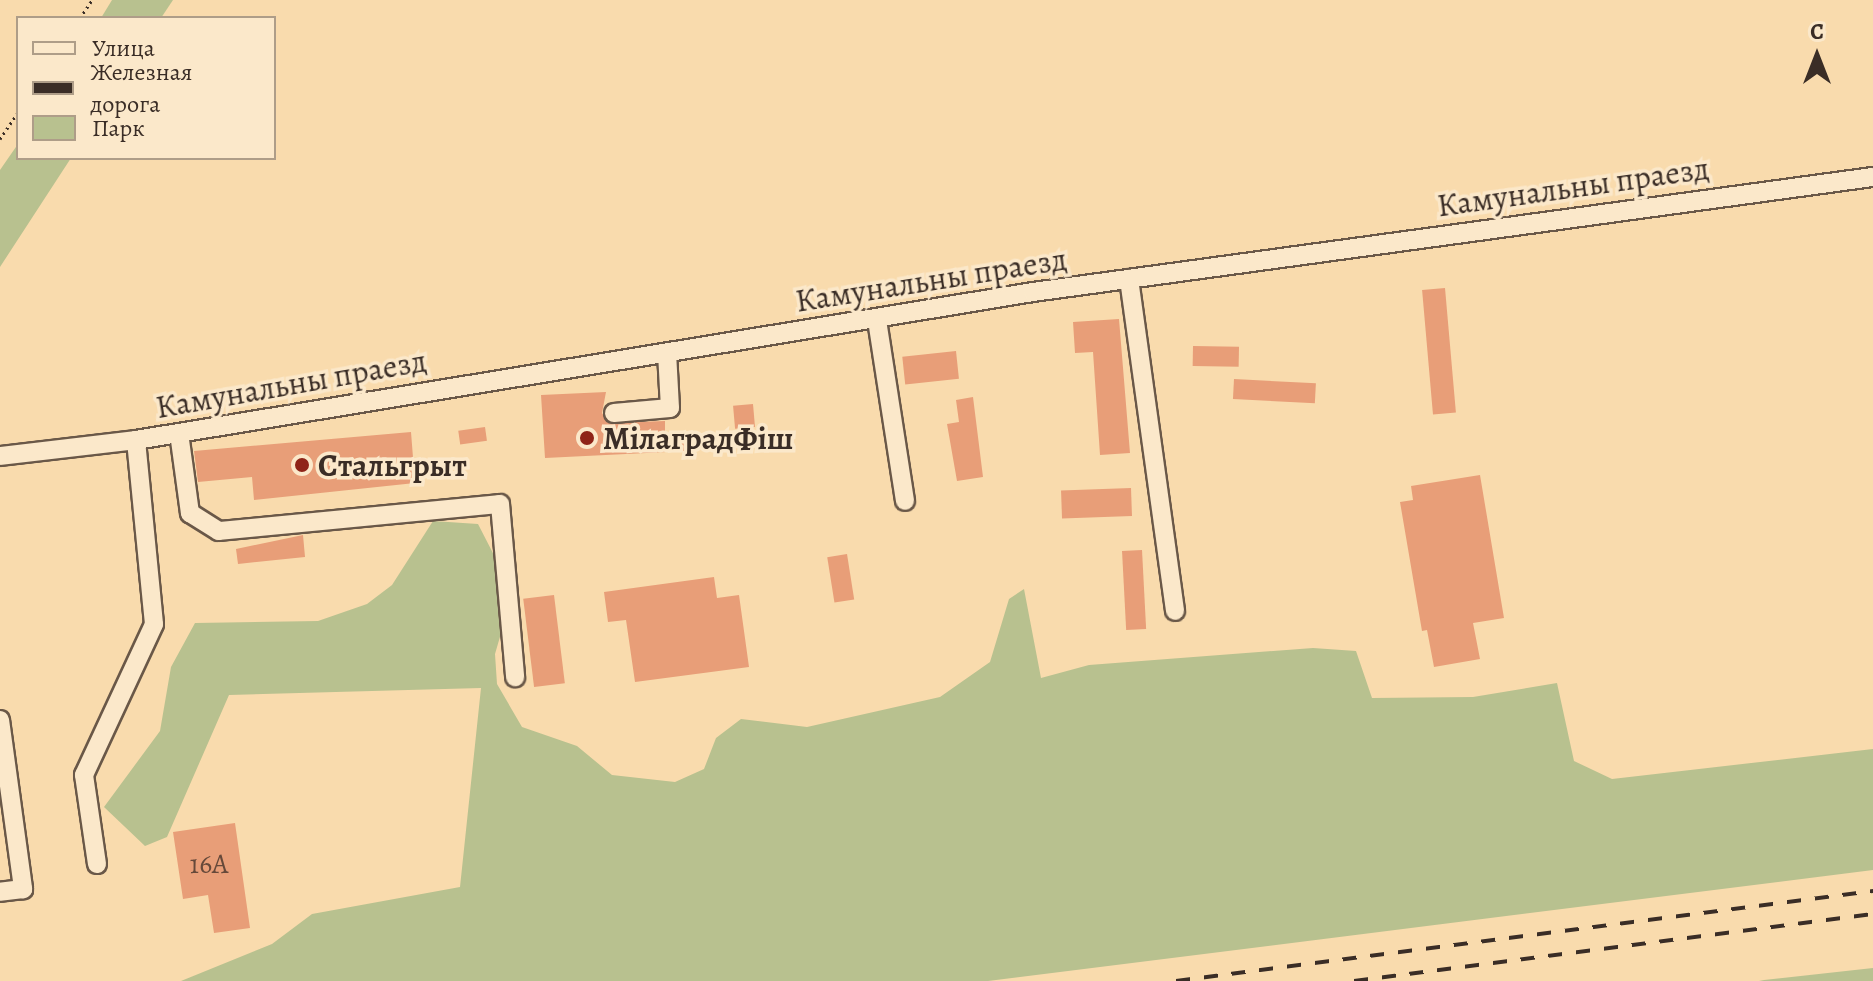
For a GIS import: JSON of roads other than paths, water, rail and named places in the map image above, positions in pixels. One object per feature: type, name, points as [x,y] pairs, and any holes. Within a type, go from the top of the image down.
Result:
[{"type":"street","name":"Камунальны праезд","points":[[0,456],[136,440],[1129,279],[1873,177]]},
{"type":"street","points":[[1129,279],[1175,611]]},
{"type":"street","points":[[877,320],[905,501]]},
{"type":"street","points":[[614,413],[670,408],[667,353]]},
{"type":"street","points":[[179,433],[190,513],[219,531],[500,504],[515,677]]},
{"type":"street","points":[[97,864],[84,775],[154,624],[136,440]]},
{"type":"street","points":[[0,720],[23,889],[0,892]]},
{"type":"railway","points":[[1176,981],[1873,891]]},
{"type":"railway","points":[[1354,981],[1873,914]]},
{"type":"place","name":"МілаградФіш","points":[[587,438]]},
{"type":"place","name":"Стальгрыт","points":[[302,465]]}]
